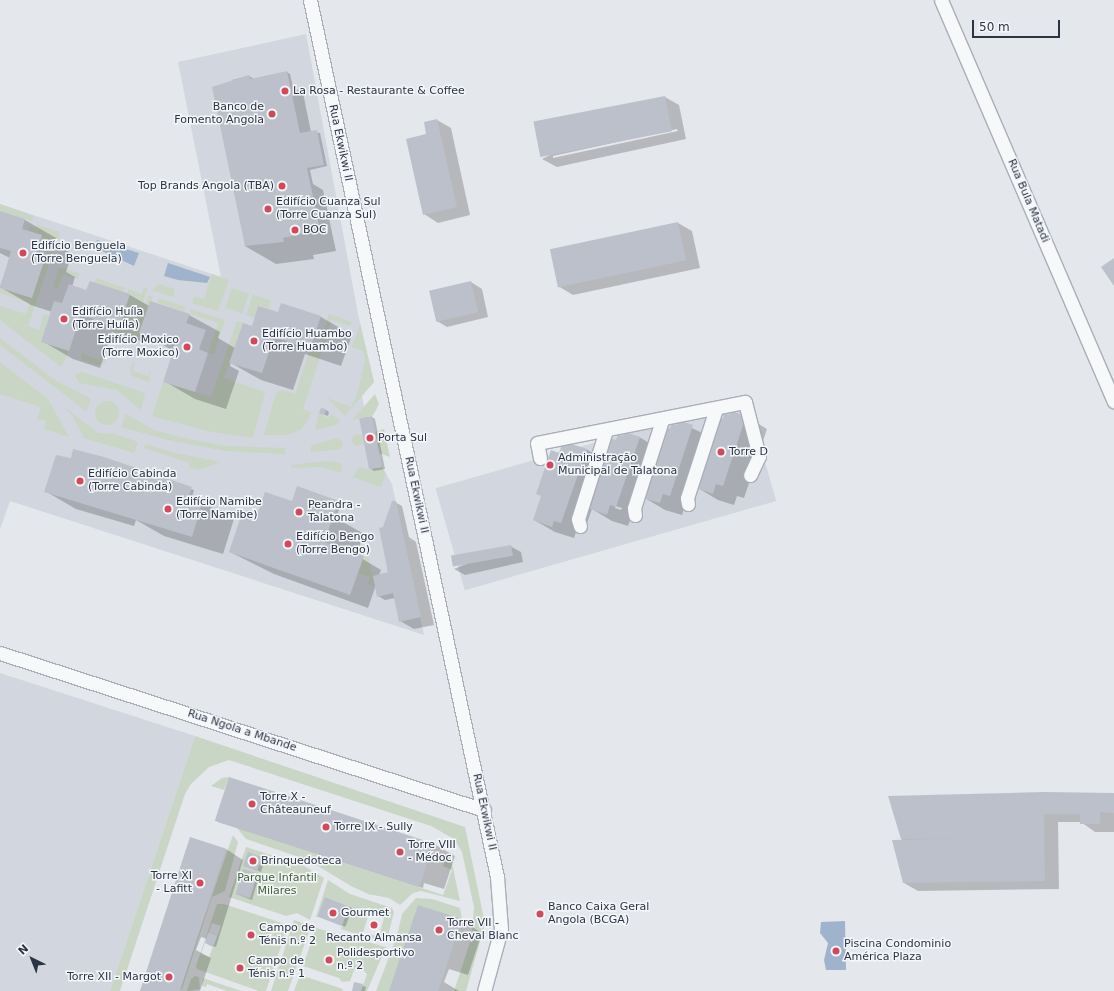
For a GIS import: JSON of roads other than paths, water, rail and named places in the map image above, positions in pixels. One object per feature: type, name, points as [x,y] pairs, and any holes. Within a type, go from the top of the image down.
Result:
[{"type":"street","name":"Rua Ekwikwi II","points":[[310,0],[484,810],[501,906],[501,929],[484,991]]},
{"type":"street","name":"Rua Bula Matadi","points":[[941,0],[1114,401]]},
{"type":"street","points":[[540,458],[537,443],[662,420],[745,402],[759,456],[750,475]]},
{"type":"street","points":[[688,504],[687,498],[716,408]]},
{"type":"street","points":[[635,515],[634,508],[662,420]]},
{"type":"street","points":[[580,526],[578,519],[606,430]]},
{"type":"street","name":"Rua Ngola a Mbande","points":[[0,653],[484,810]]},
{"type":"water","points":[[97,240],[139,253],[134,266],[102,251],[95,246]]},
{"type":"water","points":[[168,263],[210,277],[207,283],[178,280],[164,276]]},
{"type":"water","name":"Piscina Condominio América Plaza","points":[[845,921],[846,970],[826,970],[824,960],[828,943],[820,933],[821,922]]},
{"type":"place","name":"La Rosa - Restaurante & Coffee","points":[[285,91]]},
{"type":"place","name":"Banco de Fomento Angola","points":[[272,114]]},
{"type":"place","name":"Top Brands Angola (TBA)","points":[[282,186]]},
{"type":"place","name":"Edifício Cuanza Sul (Torre Cuanza Sul)","points":[[268,209]]},
{"type":"place","name":"BOC","points":[[295,230]]},
{"type":"place","name":"Edifício Benguela (Torre Benguela)","points":[[23,253]]},
{"type":"place","name":"Edifício Huíla (Torre Huíla)","points":[[64,319]]},
{"type":"place","name":"Edifício Huambo (Torre Huambo)","points":[[254,341]]},
{"type":"place","name":"Edifício Moxico (Torre Moxico)","points":[[187,347]]},
{"type":"place","name":"Porta Sul","points":[[370,438]]},
{"type":"place","name":"Torre D","points":[[721,452]]},
{"type":"place","name":"Administração Municipal de Talatona","points":[[550,465]]},
{"type":"place","name":"Edifício Cabinda (Torre Cabinda)","points":[[80,481]]},
{"type":"place","name":"Edifício Namibe (Torre Namibe)","points":[[168,509]]},
{"type":"place","name":"Peandra - Talatona","points":[[299,512]]},
{"type":"place","name":"Edifício Bengo (Torre Bengo)","points":[[288,544]]},
{"type":"place","name":"Torre X - Châteauneuf","points":[[252,804]]},
{"type":"place","name":"Torre IX - Sully","points":[[326,827]]},
{"type":"place","name":"Torre VIII - Médoc","points":[[400,852]]},
{"type":"place","name":"Brinquedoteca","points":[[253,861]]},
{"type":"place","name":"Torre XI - Lafitt","points":[[200,883]]},
{"type":"place","name":"Gourmet","points":[[333,913]]},
{"type":"place","name":"Banco Caixa Geral Angola (BCGA)","points":[[540,914]]},
{"type":"place","name":"Recanto Almansa","points":[[374,925]]},
{"type":"place","name":"Torre VII - Cheval Blanc","points":[[439,930]]},
{"type":"place","name":"Campo de Ténis n.º 2","points":[[251,935]]},
{"type":"place","name":"Piscina Condominio América Plaza","points":[[836,951]]},
{"type":"place","name":"Polidesportivo n.º 2","points":[[329,960]]},
{"type":"place","name":"Campo de Ténis n.º 1","points":[[240,968]]},
{"type":"place","name":"Torre XII - Margot","points":[[169,977]]},
{"type":"park label","name":"Parque Infantil Milares","points":[[277,885]]}]
